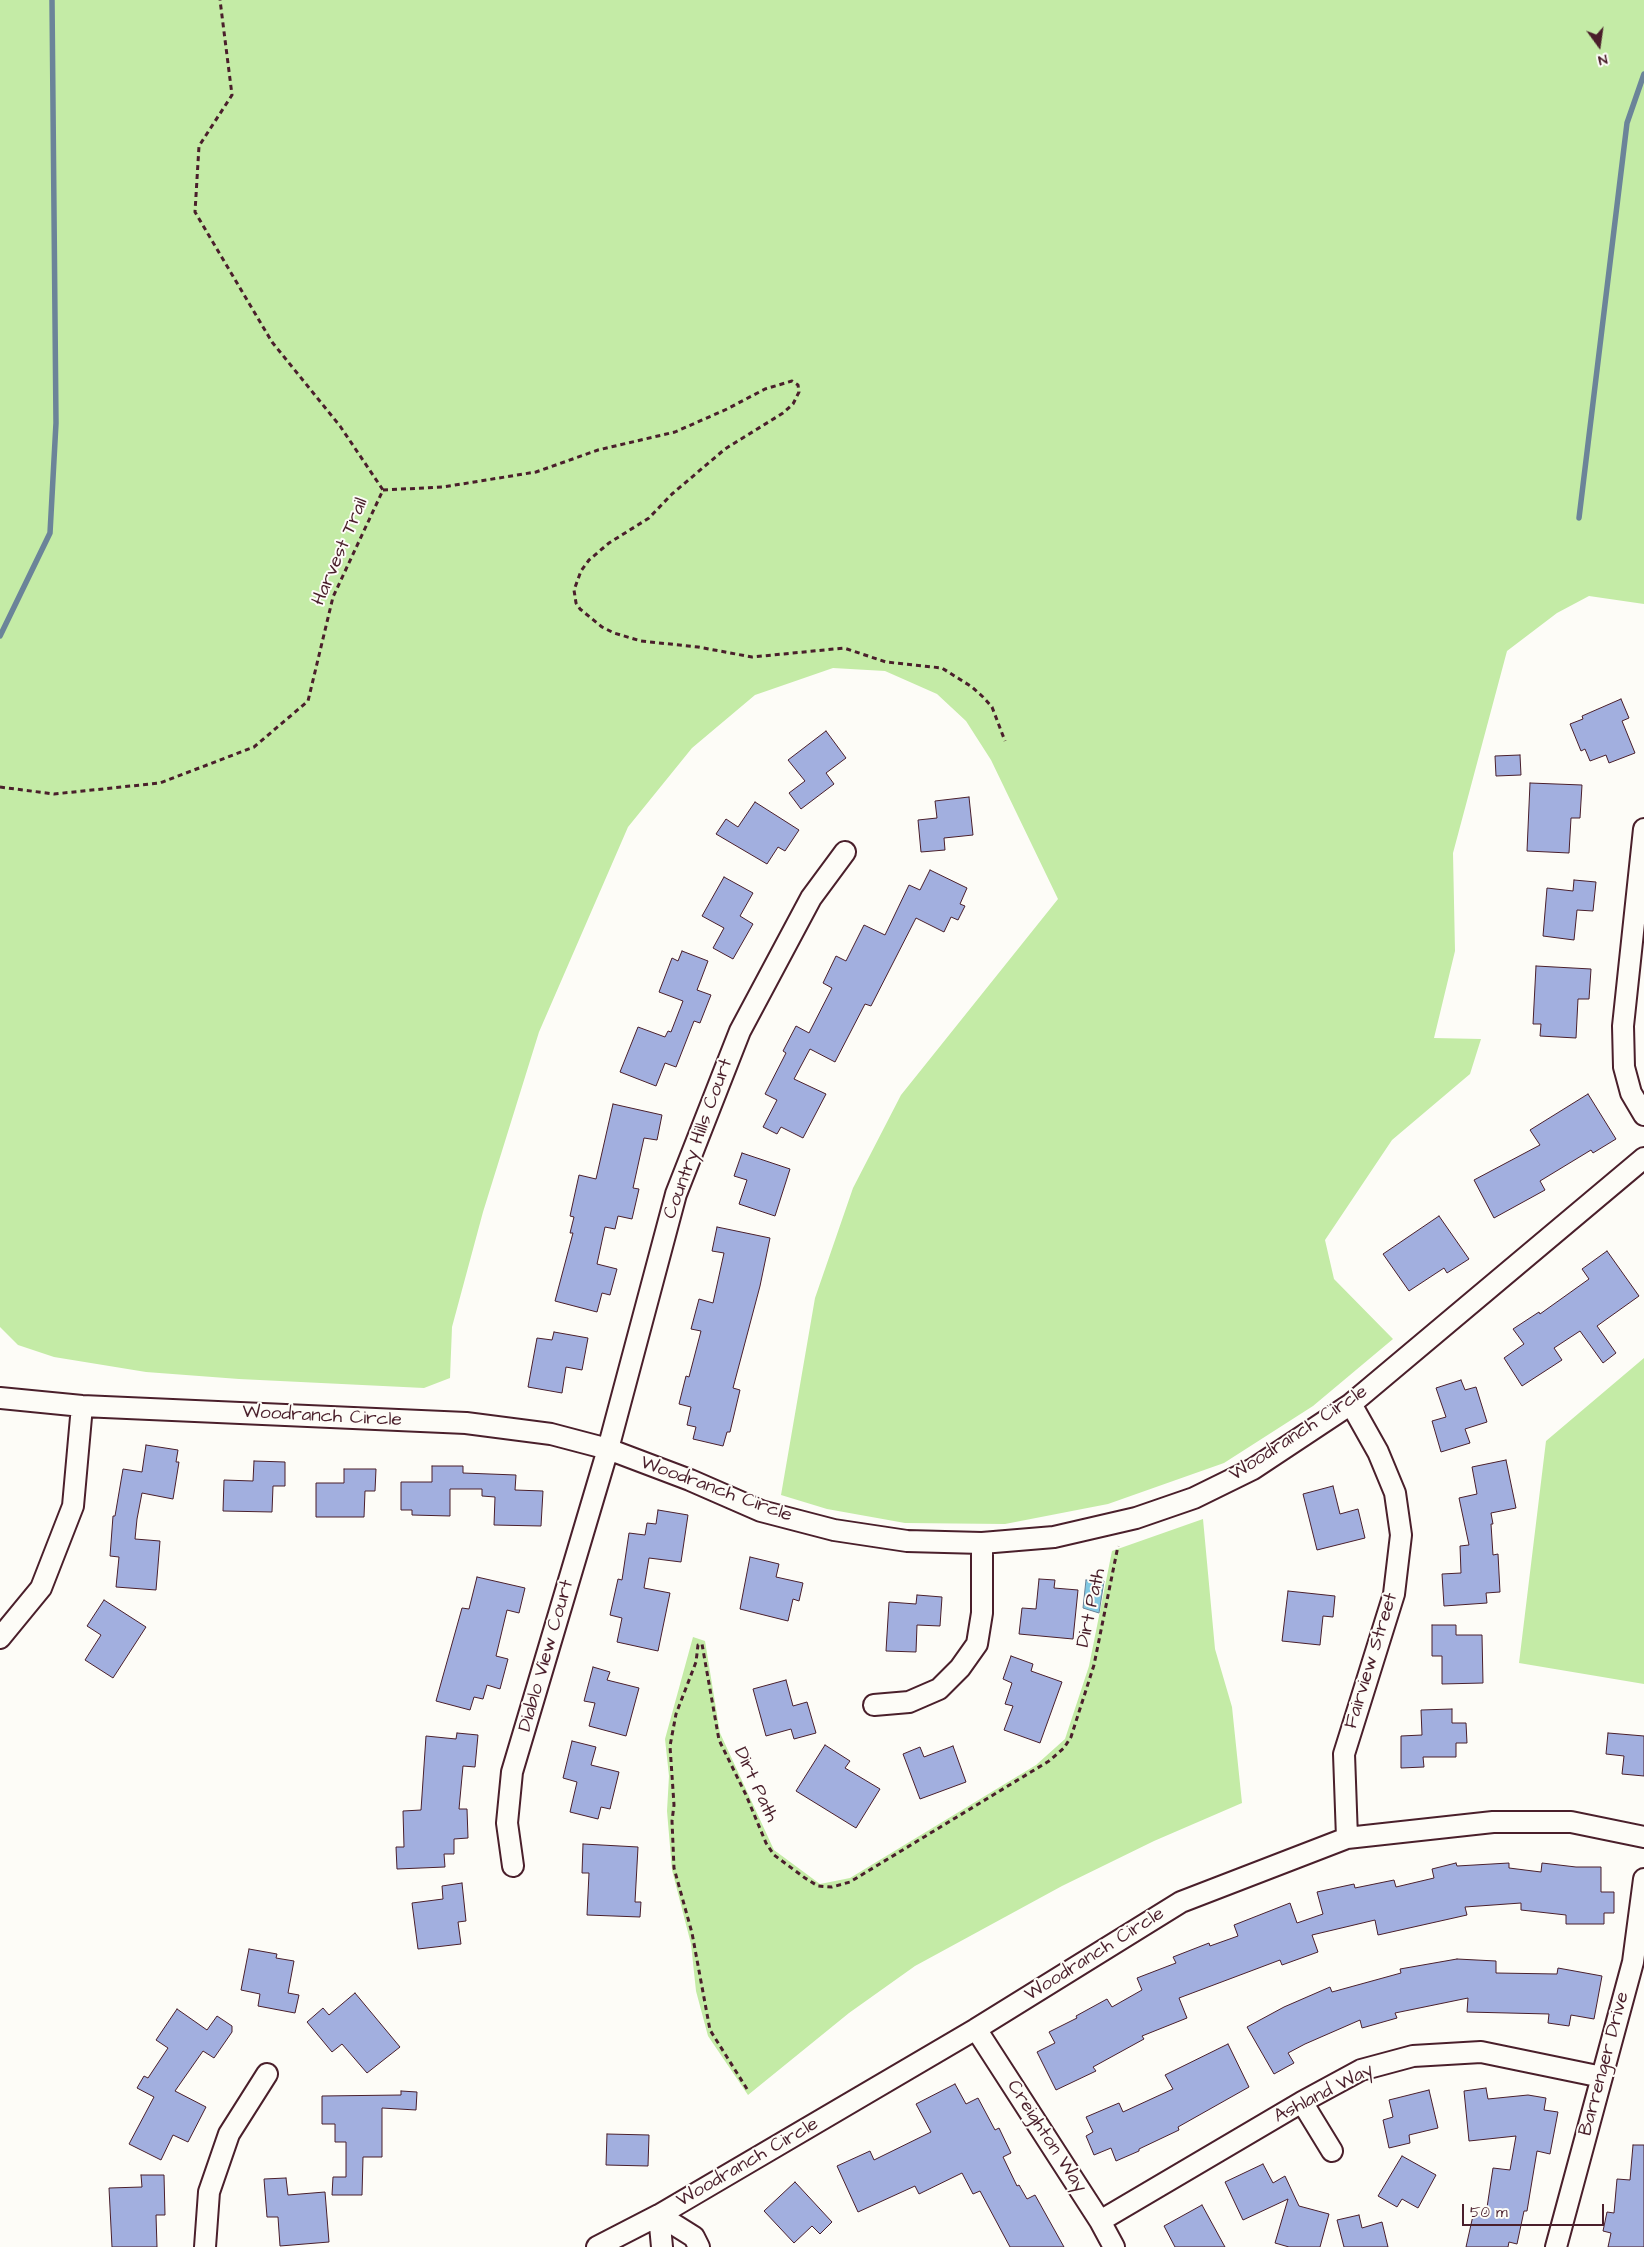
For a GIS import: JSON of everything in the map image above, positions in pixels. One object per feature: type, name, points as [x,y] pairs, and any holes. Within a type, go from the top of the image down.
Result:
[{"type":"street","points":[[1644,829],[1623,1026],[1624,1067],[1631,1092],[1644,1114]]},
{"type":"street","name":"Country Hills Court","points":[[608,1449],[676,1194],[740,1031],[812,898],[845,852]]},
{"type":"street","name":"Woodranch Circle","points":[[0,1398],[82,1406],[466,1423],[551,1434],[608,1449],[690,1480],[761,1511],[834,1530],[906,1541],[982,1543],[1054,1537],[1136,1518],[1194,1498],[1252,1469],[1351,1404],[1644,1158]]},
{"type":"street","name":"Fairview Street","points":[[1346,1838],[1344,1754],[1394,1594],[1400,1535],[1395,1493],[1378,1452],[1351,1404]]},
{"type":"street","points":[[0,1638],[40,1588],[73,1506],[82,1406]]},
{"type":"street","name":"Diablo View Court","points":[[513,1866],[507,1823],[512,1772],[608,1449]]},
{"type":"street","points":[[874,1705],[909,1702],[939,1689],[960,1668],[977,1644],[982,1613],[982,1543]]},
{"type":"street","name":"Woodranch Circle","points":[[597,2247],[659,2215],[976,2029],[1181,1902],[1346,1838],[1493,1822],[1571,1822],[1644,1837]]},
{"type":"street","name":"Barrenger Drive","points":[[1556,2247],[1633,1962],[1644,1879]]},
{"type":"street","name":"Creighton Way","points":[[976,2029],[1100,2221],[1114,2247]]},
{"type":"street","name":"Ashland Way","points":[[1100,2221],[1302,2102],[1361,2070],[1413,2056],[1481,2052],[1602,2077]]},
{"type":"street","points":[[205,2247],[209,2192],[229,2134],[267,2074]]},
{"type":"street","points":[[1302,2102],[1332,2151]]},
{"type":"street","points":[[659,2215],[662,2247]]},
{"type":"street","points":[[659,2215],[694,2237],[699,2247]]},
{"type":"path","name":"Harvest Trail","points":[[0,787],[54,794],[160,783],[254,747],[308,701],[333,597],[383,490],[340,426],[272,342],[195,212],[199,146],[232,95],[220,0]]},
{"type":"path","points":[[383,490],[443,487],[536,472],[598,450],[675,432],[727,409],[765,389],[792,381],[798,385],[799,392],[793,404],[783,413],[726,449],[672,494],[649,518],[609,543],[589,560],[581,571],[574,590],[576,603],[580,609],[602,627],[614,633],[642,640],[698,647],[752,657],[844,648],[886,662],[942,668],[972,687],[992,707],[1005,741]]},
{"type":"path","name":"Dirt Path","points":[[747,2089],[710,2030],[692,1934],[674,1868],[672,1821],[674,1805],[670,1746],[676,1714],[696,1662],[698,1645],[702,1644],[719,1740],[746,1795],[766,1843],[774,1855],[805,1878],[818,1886],[832,1887],[850,1882],[1049,1762],[1064,1748],[1071,1738],[1094,1665],[1118,1546]]},
{"type":"green space","points":[[0,0],[1644,0],[1644,604],[1589,596],[1557,613],[1507,651],[1453,853],[1455,951],[1434,1038],[1481,1039],[1470,1074],[1392,1140],[1325,1240],[1334,1279],[1393,1339],[1313,1406],[1224,1463],[1108,1504],[1005,1524],[905,1523],[827,1509],[781,1495],[815,1298],[853,1188],[901,1095],[1058,899],[991,760],[966,721],[937,694],[885,671],[833,668],[755,695],[692,748],[628,827],[539,1032],[483,1212],[452,1327],[450,1378],[424,1388],[239,1379],[146,1372],[54,1357],[18,1345],[0,1327]]},
{"type":"green space","points":[[1644,1358],[1644,1684],[1519,1663],[1546,1441]]},
{"type":"green space","points":[[1203,1519],[1215,1649],[1232,1707],[1242,1803],[1154,1841],[1062,1886],[915,1966],[849,2013],[748,2095],[708,2036],[696,1991],[691,1944],[672,1870],[667,1811],[669,1776],[665,1739],[693,1637],[705,1641],[720,1733],[774,1850],[820,1884],[850,1878],[1036,1765],[1065,1739],[1089,1666],[1112,1551]]},
{"type":"water","points":[[1086,1580],[1104,1581],[1099,1613],[1083,1608]]},
{"type":"building","points":[[1621,699],[1629,718],[1622,721],[1635,753],[1609,763],[1606,755],[1590,761],[1585,749],[1581,751],[1570,724],[1583,719],[1582,716]]},
{"type":"building","points":[[826,731],[846,758],[826,773],[834,784],[801,809],[789,793],[805,781],[788,760]]},
{"type":"building","points":[[1520,755],[1521,775],[1496,776],[1495,756]]},
{"type":"building","points":[[1530,783],[1582,785],[1580,818],[1571,818],[1569,853],[1527,851]]},
{"type":"building","points":[[969,797],[973,835],[944,838],[945,850],[921,852],[918,820],[937,818],[935,801]]},
{"type":"building","points":[[755,802],[799,830],[785,851],[778,847],[767,864],[716,834],[726,819],[738,827]]},
{"type":"building","points":[[930,870],[967,888],[960,904],[965,906],[958,920],[951,917],[944,932],[916,918],[871,1006],[865,1004],[835,1062],[810,1049],[794,1079],[826,1094],[803,1138],[781,1127],[777,1134],[763,1127],[777,1100],[765,1094],[786,1053],[783,1051],[796,1026],[809,1033],[832,988],[823,983],[836,956],[846,961],[864,925],[885,935],[909,885],[920,890]]},
{"type":"building","points":[[724,877],[753,893],[740,916],[753,924],[733,959],[713,948],[724,928],[702,916]]},
{"type":"building","points":[[1574,880],[1596,882],[1593,911],[1577,910],[1574,940],[1543,936],[1547,888],[1573,891]]},
{"type":"building","points":[[682,951],[708,961],[697,990],[711,995],[700,1023],[694,1021],[676,1067],[665,1063],[656,1086],[620,1072],[638,1027],[665,1037],[668,1031],[671,1032],[683,1001],[659,992],[672,958],[678,961]]},
{"type":"building","points":[[1536,966],[1591,969],[1589,999],[1578,999],[1576,1038],[1540,1036],[1541,1024],[1533,1024]]},
{"type":"building","points":[[1588,1094],[1616,1139],[1593,1153],[1591,1150],[1540,1181],[1545,1190],[1494,1218],[1474,1180],[1540,1145],[1530,1130]]},
{"type":"building","points":[[613,1104],[662,1115],[657,1140],[644,1138],[633,1188],[639,1189],[632,1219],[618,1216],[615,1229],[605,1227],[597,1264],[617,1269],[610,1295],[602,1293],[597,1312],[555,1301],[573,1233],[570,1233],[574,1217],[570,1216],[579,1175],[596,1179]]},
{"type":"building","points":[[742,1153],[790,1169],[775,1216],[739,1204],[747,1180],[734,1176]]},
{"type":"building","points":[[1439,1216],[1469,1259],[1447,1273],[1444,1268],[1409,1291],[1383,1254]]},
{"type":"building","points":[[717,1227],[770,1238],[760,1286],[733,1388],[740,1390],[730,1432],[727,1432],[723,1446],[693,1439],[696,1427],[687,1425],[691,1407],[679,1404],[686,1376],[689,1377],[701,1331],[691,1329],[699,1299],[713,1303],[724,1253],[712,1251]]},
{"type":"building","points":[[1607,1251],[1639,1296],[1597,1326],[1616,1353],[1603,1363],[1580,1331],[1554,1348],[1562,1360],[1522,1386],[1504,1358],[1524,1344],[1513,1329],[1539,1312],[1540,1314],[1589,1279],[1582,1269]]},
{"type":"building","points":[[554,1332],[588,1338],[582,1370],[566,1367],[562,1393],[528,1387],[537,1338],[552,1340]]},
{"type":"building","points":[[1461,1380],[1465,1390],[1476,1387],[1487,1422],[1465,1429],[1470,1443],[1441,1452],[1432,1421],[1446,1417],[1436,1388]]},
{"type":"building","points":[[146,1445],[178,1450],[176,1462],[179,1462],[173,1499],[142,1493],[137,1519],[135,1539],[160,1541],[156,1590],[116,1587],[119,1557],[110,1556],[113,1516],[115,1516],[123,1469],[142,1472]]},
{"type":"building","points":[[1506,1460],[1516,1508],[1491,1513],[1493,1555],[1498,1554],[1500,1592],[1486,1593],[1487,1603],[1444,1606],[1442,1574],[1461,1573],[1460,1546],[1469,1545],[1459,1498],[1477,1494],[1472,1467]]},
{"type":"building","points":[[254,1461],[285,1462],[285,1486],[273,1486],[272,1512],[223,1511],[224,1480],[253,1481]]},
{"type":"building","points":[[432,1466],[463,1466],[463,1473],[516,1475],[515,1490],[543,1491],[541,1526],[494,1525],[495,1497],[482,1496],[482,1489],[450,1489],[450,1516],[412,1515],[412,1510],[401,1510],[401,1482],[432,1482]]},
{"type":"building","points":[[344,1469],[376,1469],[375,1491],[365,1491],[364,1517],[316,1517],[316,1483],[344,1483]]},
{"type":"building","points":[[1333,1486],[1340,1514],[1358,1509],[1365,1538],[1317,1550],[1303,1494]]},
{"type":"building","points":[[658,1510],[688,1515],[681,1562],[649,1558],[644,1588],[670,1593],[658,1651],[617,1642],[622,1618],[610,1615],[618,1579],[622,1580],[629,1533],[645,1535],[647,1523],[656,1524]]},
{"type":"building","points":[[750,1557],[779,1564],[776,1577],[803,1583],[799,1601],[793,1599],[788,1621],[740,1609]]},
{"type":"building","points":[[477,1577],[525,1588],[519,1613],[507,1610],[496,1656],[508,1659],[500,1689],[487,1685],[483,1699],[474,1697],[470,1710],[436,1701],[462,1608],[469,1609]]},
{"type":"building","points":[[1039,1579],[1055,1580],[1054,1588],[1078,1590],[1073,1639],[1019,1634],[1022,1608],[1036,1609]]},
{"type":"building","points":[[1288,1591],[1335,1596],[1333,1617],[1323,1616],[1320,1645],[1282,1641]]},
{"type":"building","points":[[917,1595],[942,1597],[940,1626],[917,1625],[916,1652],[886,1651],[889,1602],[916,1604]]},
{"type":"building","points":[[104,1600],[146,1627],[113,1678],[85,1660],[101,1635],[87,1626]]},
{"type":"building","points":[[1432,1625],[1456,1625],[1456,1635],[1482,1635],[1483,1683],[1442,1684],[1442,1656],[1432,1656]]},
{"type":"building","points":[[1011,1656],[1033,1664],[1031,1671],[1062,1682],[1040,1743],[1004,1730],[1013,1706],[1005,1704],[1012,1683],[1003,1679]]},
{"type":"building","points":[[593,1667],[610,1672],[607,1680],[639,1688],[626,1736],[589,1726],[595,1703],[584,1701]]},
{"type":"building","points":[[786,1680],[793,1706],[807,1702],[816,1733],[794,1739],[791,1729],[766,1736],[753,1689]]},
{"type":"building","points":[[1452,1709],[1452,1723],[1466,1723],[1467,1743],[1456,1743],[1456,1757],[1423,1757],[1424,1767],[1401,1768],[1401,1736],[1422,1735],[1421,1710]]},
{"type":"building","points":[[457,1733],[478,1735],[475,1767],[463,1766],[459,1809],[467,1809],[468,1838],[454,1839],[454,1854],[444,1854],[445,1867],[397,1869],[396,1847],[404,1847],[403,1811],[421,1810],[426,1736],[456,1739]]},
{"type":"building","points":[[1608,1733],[1644,1736],[1644,1776],[1622,1774],[1624,1756],[1606,1754]]},
{"type":"building","points":[[572,1741],[596,1747],[591,1765],[619,1772],[610,1809],[601,1807],[598,1819],[570,1812],[577,1782],[563,1778]]},
{"type":"building","points":[[825,1745],[850,1761],[845,1768],[880,1789],[856,1828],[796,1791]]},
{"type":"building","points":[[953,1746],[966,1782],[920,1799],[903,1754],[920,1747],[924,1757]]},
{"type":"building","points":[[583,1844],[638,1847],[635,1902],[641,1902],[640,1917],[587,1915],[589,1873],[582,1873]]},
{"type":"building","points":[[1456,1863],[1457,1866],[1509,1863],[1509,1868],[1541,1872],[1542,1863],[1576,1867],[1601,1867],[1601,1892],[1614,1892],[1614,1913],[1604,1913],[1604,1924],[1566,1924],[1566,1915],[1521,1910],[1521,1903],[1465,1907],[1467,1915],[1378,1935],[1375,1920],[1312,1935],[1318,1952],[1282,1965],[1280,1960],[1179,1998],[1187,2018],[1142,2036],[1144,2039],[1093,2067],[1096,2071],[1056,2090],[1037,2052],[1055,2043],[1049,2032],[1077,2018],[1076,2016],[1107,1999],[1112,2007],[1142,1990],[1137,1978],[1176,1963],[1173,1957],[1209,1943],[1210,1946],[1238,1936],[1234,1925],[1290,1903],[1297,1923],[1323,1914],[1317,1892],[1354,1884],[1355,1888],[1394,1880],[1396,1887],[1434,1878],[1432,1869]]},
{"type":"building","points":[[462,1883],[466,1921],[458,1922],[461,1944],[418,1949],[412,1903],[443,1899],[442,1886]]},
{"type":"building","points":[[249,1949],[277,1954],[276,1958],[294,1961],[288,1993],[299,1995],[295,2013],[258,2006],[260,1994],[241,1990]]},
{"type":"building","points":[[1457,1959],[1496,1961],[1496,1973],[1557,1974],[1558,1968],[1602,1976],[1594,2019],[1571,2015],[1569,2026],[1548,2023],[1549,2014],[1467,2012],[1468,1998],[1395,2013],[1397,2018],[1362,2028],[1360,2020],[1288,2053],[1294,2063],[1274,2074],[1247,2027],[1284,2007],[1330,1987],[1332,1992],[1401,1973],[1400,1969]]},
{"type":"building","points":[[355,1993],[400,2047],[367,2073],[342,2044],[332,2052],[307,2022],[323,2008],[329,2015]]},
{"type":"building","points":[[177,2009],[207,2030],[217,2016],[232,2026],[232,2032],[214,2058],[203,2051],[175,2091],[206,2107],[188,2142],[173,2135],[161,2160],[129,2144],[154,2097],[137,2088],[144,2076],[148,2078],[168,2048],[156,2040]]},
{"type":"building","points":[[1228,2044],[1249,2087],[1178,2127],[1179,2130],[1139,2149],[1139,2151],[1116,2161],[1111,2148],[1094,2155],[1086,2136],[1093,2132],[1086,2117],[1119,2103],[1123,2112],[1173,2089],[1165,2075]]},
{"type":"building","points":[[955,2084],[966,2104],[978,2098],[995,2130],[999,2128],[1011,2153],[1003,2157],[1017,2186],[1019,2185],[1027,2199],[1035,2195],[1064,2247],[1010,2247],[980,2191],[973,2194],[962,2173],[919,2194],[915,2186],[858,2212],[837,2166],[870,2151],[874,2160],[931,2132],[916,2104]]},
{"type":"building","points":[[1486,2088],[1488,2099],[1528,2095],[1546,2098],[1544,2110],[1558,2112],[1550,2154],[1537,2151],[1527,2211],[1524,2211],[1517,2244],[1509,2242],[1508,2247],[1466,2247],[1474,2211],[1486,2214],[1493,2168],[1510,2170],[1516,2136],[1469,2141],[1464,2091]]},
{"type":"building","points":[[1429,2090],[1438,2128],[1409,2135],[1410,2143],[1389,2148],[1383,2120],[1393,2117],[1389,2100]]},
{"type":"building","points":[[401,2091],[417,2092],[416,2110],[382,2108],[382,2157],[363,2157],[362,2195],[332,2195],[333,2177],[346,2177],[346,2142],[335,2142],[335,2124],[322,2124],[322,2096],[401,2095]]},
{"type":"building","points":[[607,2134],[649,2135],[648,2166],[606,2165]]},
{"type":"building","points":[[1633,2145],[1644,2145],[1644,2247],[1608,2247],[1611,2233],[1603,2231],[1607,2212],[1614,2213],[1617,2179],[1630,2180]]},
{"type":"building","points":[[1402,2156],[1436,2175],[1418,2208],[1402,2199],[1397,2207],[1378,2196]]},
{"type":"building","points":[[1263,2164],[1273,2183],[1285,2176],[1299,2206],[1329,2214],[1320,2247],[1289,2247],[1275,2243],[1288,2199],[1243,2220],[1225,2182]]},
{"type":"building","points":[[141,2175],[164,2175],[165,2215],[156,2215],[157,2247],[112,2247],[109,2188],[142,2187]]},
{"type":"building","points":[[286,2178],[288,2195],[325,2192],[329,2242],[280,2246],[278,2217],[267,2217],[264,2179]]},
{"type":"building","points":[[795,2182],[832,2222],[820,2234],[812,2226],[794,2243],[764,2211]]},
{"type":"building","points":[[1202,2205],[1225,2247],[1175,2247],[1164,2226]]},
{"type":"building","points":[[1359,2215],[1362,2228],[1382,2222],[1388,2247],[1344,2247],[1337,2220]]},
{"type":"waterway","points":[[0,636],[50,533],[56,423],[52,0]]},
{"type":"waterway","points":[[1579,518],[1627,123],[1644,74]]}]
